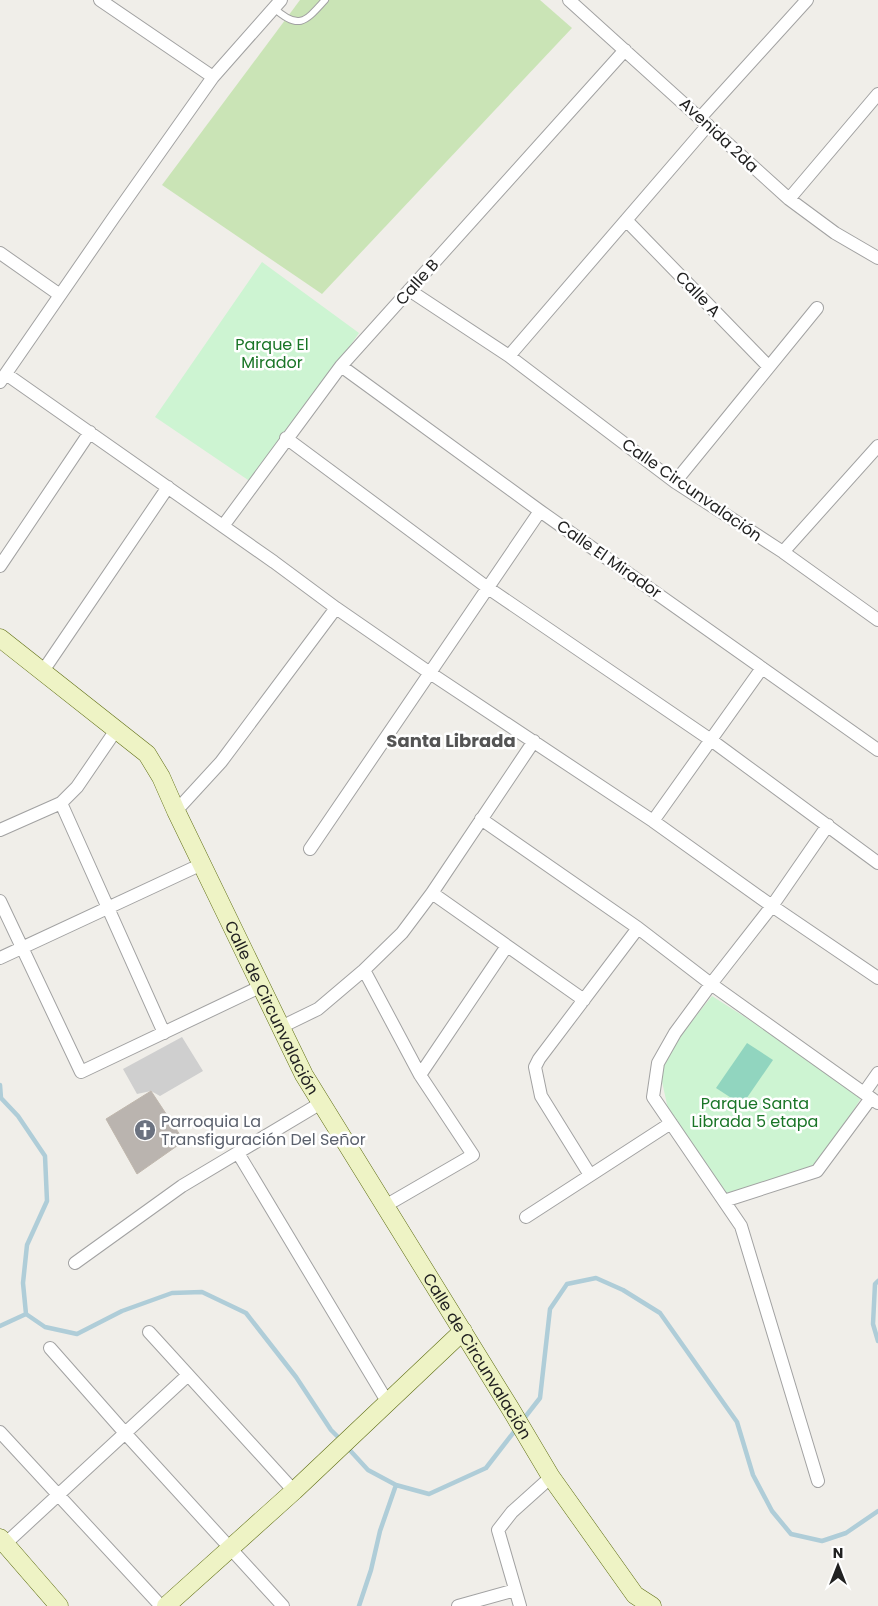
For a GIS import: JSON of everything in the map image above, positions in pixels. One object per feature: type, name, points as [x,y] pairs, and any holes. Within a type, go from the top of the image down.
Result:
[{"type":"street","points":[[100,0],[213,77]]},
{"type":"street","name":"Avenida 2da","points":[[569,0],[789,198],[835,233],[878,258]]},
{"type":"street","points":[[509,356],[626,220],[704,121],[808,0]]},
{"type":"street","points":[[278,4],[213,77],[3,378],[90,432],[430,674],[654,821],[772,906],[878,978]]},
{"type":"street","name":"Calle B","points":[[223,526],[340,366],[625,50]]},
{"type":"street","points":[[789,198],[878,94]]},
{"type":"street","name":"Calle A","points":[[626,220],[769,367]]},
{"type":"street","points":[[0,253],[60,295]]},
{"type":"street","name":"Calle Circunvalación","points":[[409,290],[509,356],[675,482],[783,552],[878,620]]},
{"type":"street","points":[[675,482],[817,308]]},
{"type":"street","name":"Calle El Mirador","points":[[340,366],[540,511],[878,750]]},
{"type":"street","points":[[0,566],[90,432]]},
{"type":"street","points":[[286,438],[488,588],[711,740],[878,863]]},
{"type":"street","points":[[783,552],[878,446]]},
{"type":"street","points":[[43,671],[168,487]]},
{"type":"street","points":[[310,849],[540,511]]},
{"type":"street","points":[[176,811],[222,762],[336,608]]},
{"type":"street","name":"Calle de Circunvalación","points":[[0,638],[147,754],[161,777],[304,1075],[552,1477],[635,1595],[652,1606]]},
{"type":"street","points":[[654,821],[762,668]]},
{"type":"street","points":[[0,830],[61,803],[77,786],[116,730]]},
{"type":"street","points":[[281,1028],[318,1009],[364,970],[402,933],[432,893],[534,741]]},
{"type":"street","points":[[61,803],[164,1033]]},
{"type":"street","points":[[481,819],[638,928],[711,984],[871,1098]]},
{"type":"street","points":[[818,1481],[741,1226],[653,1097],[658,1063],[675,1033],[772,906],[828,825]]},
{"type":"street","points":[[0,958],[202,864]]},
{"type":"street","points":[[432,893],[584,1000]]},
{"type":"street","points":[[0,901],[81,1072],[262,986]]},
{"type":"street","points":[[590,1175],[541,1096],[535,1067],[539,1058],[638,928]]},
{"type":"street","points":[[420,1075],[507,946]]},
{"type":"street","points":[[364,970],[420,1075],[473,1155],[385,1206]]},
{"type":"street","points":[[724,1202],[817,1171],[871,1098],[878,1074]]},
{"type":"street","points":[[75,1263],[182,1186],[321,1103]]},
{"type":"street","points":[[526,1216],[671,1123]]},
{"type":"street","points":[[238,1153],[388,1403]]},
{"type":"street","points":[[149,1332],[294,1491]]},
{"type":"street","points":[[166,1606],[294,1491],[463,1332]]},
{"type":"street","points":[[50,1348],[282,1606]]},
{"type":"street","points":[[59,1606],[3,1541],[59,1496],[188,1374]]},
{"type":"street","points":[[0,1432],[161,1606]]},
{"type":"street","points":[[520,1606],[498,1530],[512,1512],[552,1477]]},
{"type":"street","points":[[458,1606],[515,1590]]},
{"type":"lane","points":[[278,4],[290,20],[301,22],[310,18],[325,0]]},
{"type":"shaded area","points":[[182,1037],[203,1071],[160,1096],[151,1091],[137,1094],[123,1069]]},
{"type":"green space","points":[[300,0],[540,0],[572,28],[322,294],[162,185]]},
{"type":"green space","name":"Parque El Mirador","points":[[262,262],[359,333],[254,484],[155,417]]},
{"type":"green space","name":"Parque Santa Librada 5 etapa","points":[[712,996],[864,1093],[817,1171],[724,1201],[671,1123],[658,1063]]},
{"type":"green space","points":[[747,1043],[773,1060],[742,1105],[716,1088]]},
{"type":"building","name":"Parroquia La Transfiguración Del Señor","points":[[151,1091],[184,1141],[137,1174],[106,1119]]},
{"type":"waterway","points":[[0,1085],[1,1098],[18,1116],[45,1156],[47,1201],[27,1245],[23,1283],[26,1314],[45,1327],[77,1334],[122,1311],[172,1293],[202,1292],[246,1313],[296,1377],[331,1430],[341,1440]]},
{"type":"waterway","points":[[522,1421],[540,1398],[550,1309],[567,1284],[596,1278],[623,1290],[660,1313],[737,1422],[753,1475],[772,1511],[791,1534],[822,1541],[846,1533],[878,1511]]},
{"type":"waterway","points":[[878,1281],[875,1284],[873,1324],[878,1341]]},
{"type":"waterway","points":[[0,1326],[26,1314]]},
{"type":"waterway","points":[[346,1446],[368,1470],[396,1485],[429,1494],[486,1468],[517,1428]]},
{"type":"waterway","points":[[359,1606],[371,1570],[380,1531],[396,1485]]},
{"type":"place","name":"Parroquia La Transfiguración Del Señor","points":[[145,1130]]},
{"type":"district","name":"Santa Librada","points":[[451,740]]}]
